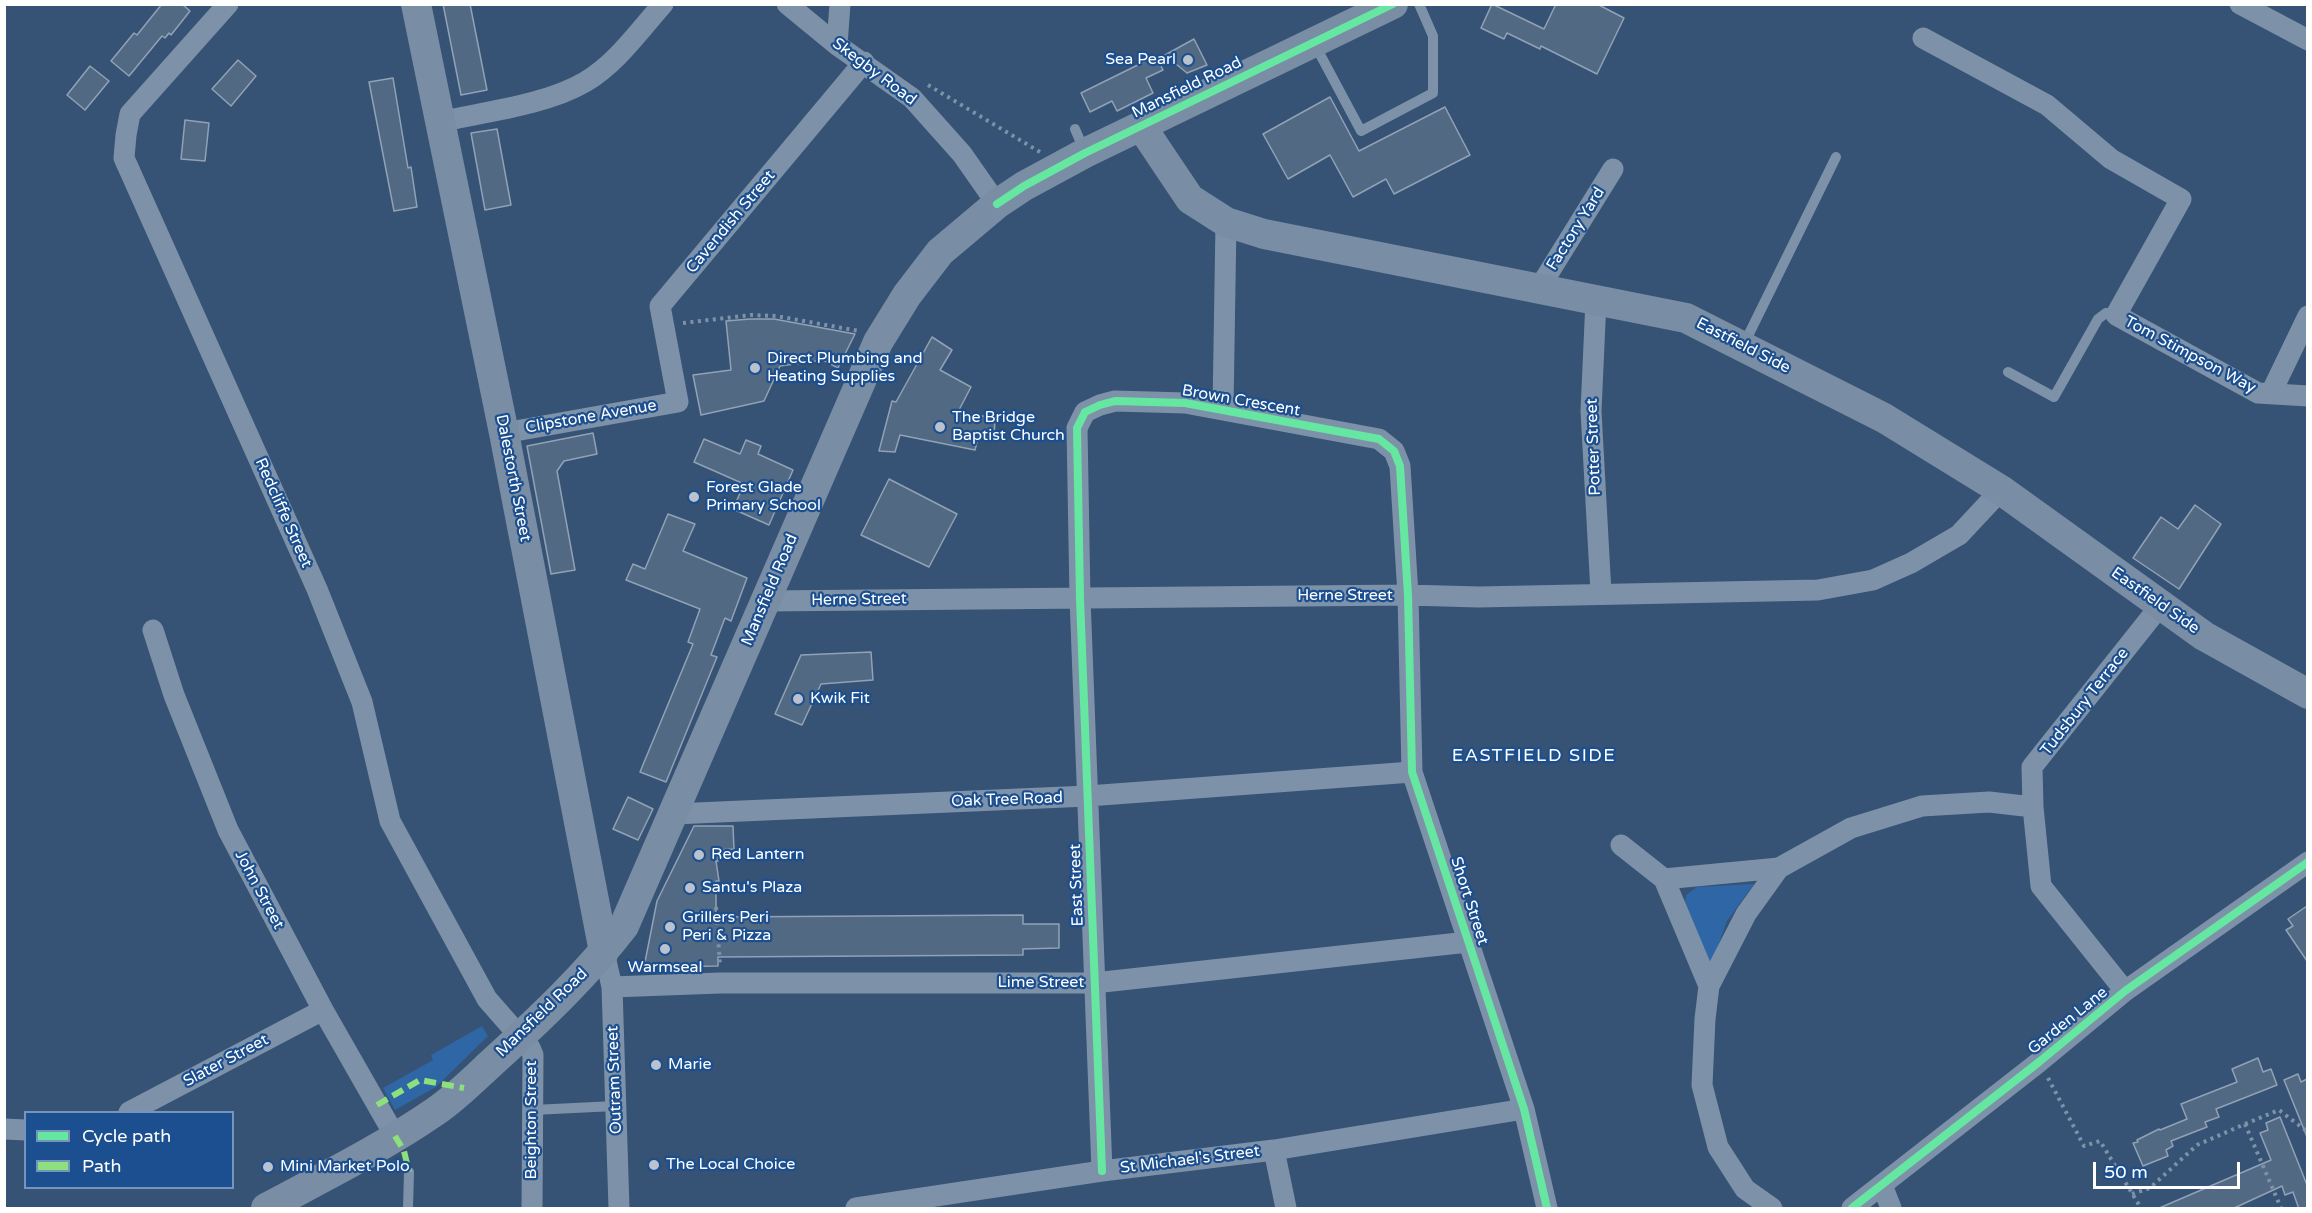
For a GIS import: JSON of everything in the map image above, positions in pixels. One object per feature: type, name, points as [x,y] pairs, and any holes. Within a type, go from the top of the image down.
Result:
[{"type":"street","name":"Redcliffe Street","points":[[228,4],[130,114],[124,158],[317,589],[362,702],[390,820],[487,999],[521,1036]]},
{"type":"street","name":"Dalestorth Street","points":[[416,4],[504,433],[604,952]]},
{"type":"street","points":[[440,122],[553,97],[586,82],[615,58],[663,4]]},
{"type":"street","name":"Skegby Road","points":[[787,4],[837,45],[912,98],[962,154],[997,204]]},
{"type":"street","points":[[837,45],[840,4]]},
{"type":"street","name":"Mansfield Road","points":[[266,1209],[436,1111],[521,1036],[604,952],[624,926],[766,601],[829,450],[878,342],[908,295],[940,252],[997,204],[1074,149],[1141,126],[1393,4]]},
{"type":"street","points":[[2240,4],[2307,40]]},
{"type":"street","name":"Tom Stimpson Way","points":[[1923,38],[2047,105],[2111,159],[2181,199],[2116,315],[2258,393],[2307,396]]},
{"type":"street","name":"Cavendish Street","points":[[678,402],[660,306],[864,62]]},
{"type":"street","name":"Eastfield Side","points":[[1141,126],[1191,199],[1226,222],[1264,234],[1686,318],[1884,418],[2001,490],[2204,636],[2307,694]]},
{"type":"street","name":"Factory Yard","points":[[1538,290],[1613,169]]},
{"type":"street","name":"Brown Crescent","points":[[1223,410],[1226,222]]},
{"type":"street","name":"Potter Street","points":[[1596,300],[1591,411],[1601,593]]},
{"type":"street","points":[[2271,393],[2307,316]]},
{"type":"street","name":"Brown Crescent","points":[[1080,598],[1077,428],[1085,412],[1115,401],[1185,403],[1379,439],[1394,451],[1400,465],[1408,595]]},
{"type":"street","name":"Clipstone Avenue","points":[[504,433],[678,402]]},
{"type":"street","name":"Herne Street","points":[[766,601],[1408,595],[1479,597],[1818,590],[1873,580],[1911,563],[1959,535],[2001,490]]},
{"type":"street","name":"Short Street","points":[[1408,595],[1412,772],[1524,1109],[1547,1209]]},
{"type":"street","name":"East Street","points":[[1080,598],[1102,1171]]},
{"type":"street","name":"Tudsbury Terrace","points":[[2125,991],[2041,886],[2032,807],[2032,767],[2160,606]]},
{"type":"street","name":"John Street","points":[[153,630],[174,695],[228,830],[323,1010],[395,1136]]},
{"type":"street","name":"Oak Tree Road","points":[[673,814],[1088,796],[1412,772]]},
{"type":"street","points":[[1664,879],[1779,868],[1851,828],[1922,806],[1989,802],[2032,807]]},
{"type":"street","points":[[1621,845],[1664,879],[1709,986]]},
{"type":"street","name":"Garden Lane","points":[[1852,1209],[2039,1062],[2125,991],[2306,867]]},
{"type":"street","points":[[1772,1209],[1744,1190],[1718,1147],[1702,1085],[1709,986],[1746,914],[1779,868]]},
{"type":"street","name":"Lime Street","points":[[612,987],[720,984],[1094,982],[1468,942]]},
{"type":"street","name":"Outram Street","points":[[604,952],[612,987],[619,1209]]},
{"type":"street","name":"Slater Street","points":[[133,1111],[323,1010]]},
{"type":"street","name":"Beighton Street","points":[[521,1036],[532,1055],[532,1209]]},
{"type":"street","name":"St Michael's Street","points":[[856,1209],[1102,1171],[1274,1149],[1524,1109]]},
{"type":"street","points":[[4,1129],[24,1130]]},
{"type":"street","points":[[1274,1149],[1286,1209]]},
{"type":"street","points":[[1882,1185],[1891,1209]]},
{"type":"lane","points":[[1314,43],[1361,131],[1433,93],[1433,36],[1419,4]]},
{"type":"lane","points":[[1743,346],[1836,157]]},
{"type":"lane","points":[[2008,372],[2054,397],[2098,320],[2106,313],[2116,315]]},
{"type":"lane","points":[[533,1110],[615,1106]]},
{"type":"lane","points":[[408,1209],[409,1172]]},
{"type":"path","points":[[922,81],[1074,149]]},
{"type":"path","points":[[664,326],[752,315],[776,316],[858,331],[878,342]]},
{"type":"path","points":[[716,907],[720,984]]},
{"type":"path","points":[[2039,1062],[2084,1146],[2100,1141],[2141,1209]]},
{"type":"path","points":[[2132,1194],[2150,1188],[2197,1145],[2279,1110],[2307,1132]]},
{"type":"path","points":[[2245,1124],[2281,1209]]},
{"type":"shaded area","points":[[1754,884],[1727,921],[1711,966],[1685,902],[1686,895],[1697,887]]},
{"type":"shaded area","points":[[482,1026],[488,1036],[436,1087],[395,1110],[383,1088],[433,1060],[431,1055]]},
{"type":"building","points":[[162,4],[182,4],[190,11],[171,35],[169,33],[165,38],[162,36],[129,76],[111,61],[134,33],[137,35]]},
{"type":"building","points":[[443,4],[470,4],[487,90],[461,95]]},
{"type":"building","points":[[1492,4],[1544,29],[1556,4],[1597,4],[1624,18],[1597,74],[1541,46],[1540,49],[1507,33],[1504,39],[1481,28]]},
{"type":"building","name":"Sea Pearl","points":[[1194,39],[1207,65],[1187,73],[1165,55]]},
{"type":"building","points":[[1156,56],[1163,70],[1146,78],[1153,93],[1117,111],[1112,101],[1090,112],[1081,93]]},
{"type":"building","points":[[238,60],[256,76],[231,106],[212,89]]},
{"type":"building","points":[[90,66],[109,81],[85,110],[67,95]]},
{"type":"building","points":[[393,78],[417,207],[394,211],[369,82]]},
{"type":"building","points":[[1330,97],[1359,151],[1445,107],[1470,155],[1394,194],[1386,179],[1353,197],[1330,155],[1288,179],[1263,134]]},
{"type":"building","points":[[185,120],[209,123],[205,161],[181,159]]},
{"type":"building","points":[[497,129],[511,205],[485,210],[471,133]]},
{"type":"building","name":"Direct Plumbing and Heating Supplies","points":[[774,319],[855,334],[838,368],[823,360],[780,366],[764,401],[701,415],[693,375],[731,370],[726,321]]},
{"type":"building","points":[[932,337],[952,350],[940,370],[971,387],[958,412],[995,418],[994,440],[978,438],[975,450],[900,435],[895,452],[879,451],[892,401],[896,402]]},
{"type":"building","points":[[593,433],[597,454],[564,461],[557,471],[575,570],[551,574],[527,446]]},
{"type":"building","points":[[704,439],[740,454],[746,440],[761,446],[758,454],[793,470],[769,525],[733,509],[744,484],[694,462]]},
{"type":"building","points":[[889,479],[957,514],[929,567],[861,535]]},
{"type":"building","points":[[2195,505],[2221,524],[2179,589],[2133,558],[2161,517],[2178,529]]},
{"type":"building","points":[[668,514],[695,524],[683,551],[747,578],[731,621],[725,618],[711,655],[717,657],[666,782],[640,772],[693,644],[688,642],[700,609],[626,580],[633,564],[645,569]]},
{"type":"building","name":"Kwik Fit","points":[[871,652],[873,680],[821,684],[802,725],[775,714],[801,655]]},
{"type":"building","points":[[628,797],[653,809],[638,840],[613,829]]},
{"type":"building","points":[[694,826],[733,826],[734,849],[717,850],[719,881],[716,881],[716,917],[1023,915],[1023,924],[1059,924],[1059,948],[1023,949],[1023,955],[718,957],[718,966],[644,967],[657,901]]},
{"type":"building","points":[[2307,906],[2307,961],[2286,930],[2293,926],[2288,919]]},
{"type":"building","points":[[2258,1058],[2263,1072],[2271,1069],[2277,1085],[2216,1109],[2219,1117],[2205,1122],[2207,1127],[2171,1141],[2173,1146],[2166,1150],[2168,1156],[2143,1166],[2133,1143],[2159,1129],[2187,1119],[2181,1104],[2237,1082],[2232,1069]]},
{"type":"building","points":[[2298,1074],[2301,1082],[2307,1079],[2307,1137],[2284,1080]]},
{"type":"building","points":[[2280,1117],[2307,1185],[2307,1209],[2299,1209],[2293,1192],[2285,1195],[2282,1186],[2232,1209],[2157,1209],[2271,1160],[2260,1133],[2268,1130],[2266,1123]]},
{"type":"marked path","points":[[377,1105],[420,1080],[464,1088]]},
{"type":"marked path","points":[[395,1136],[404,1151],[409,1172]]},
{"type":"cycle path","points":[[997,204],[1024,186],[1085,153],[1393,4]]},
{"type":"cycle path","points":[[1102,1171],[1080,598],[1077,428],[1085,412],[1115,401],[1185,403],[1379,439],[1394,451],[1400,466],[1408,595],[1412,772],[1524,1109],[1547,1208]]},
{"type":"cycle path","points":[[1852,1208],[2039,1062],[2125,991],[2308,862]]},
{"type":"place","name":"Sea Pearl","points":[[1188,60]]},
{"type":"place","name":"Direct Plumbing and Heating Supplies","points":[[755,368]]},
{"type":"place","name":"The Bridge Baptist Church","points":[[940,427]]},
{"type":"place","name":"Forest Glade Primary School","points":[[694,497]]},
{"type":"place","name":"Kwik Fit","points":[[798,699]]},
{"type":"place","name":"Red Lantern","points":[[699,855]]},
{"type":"place","name":"Santu's Plaza","points":[[690,888]]},
{"type":"place","name":"Grillers Peri Peri & Pizza","points":[[670,927]]},
{"type":"place","name":"Warmseal","points":[[665,949]]},
{"type":"place","name":"Marie","points":[[656,1065]]},
{"type":"place","name":"The Local Choice","points":[[654,1165]]},
{"type":"place","name":"Mini Market Polo","points":[[268,1167]]},
{"type":"district","name":"EASTFIELD SIDE","points":[[1534,756]]}]
